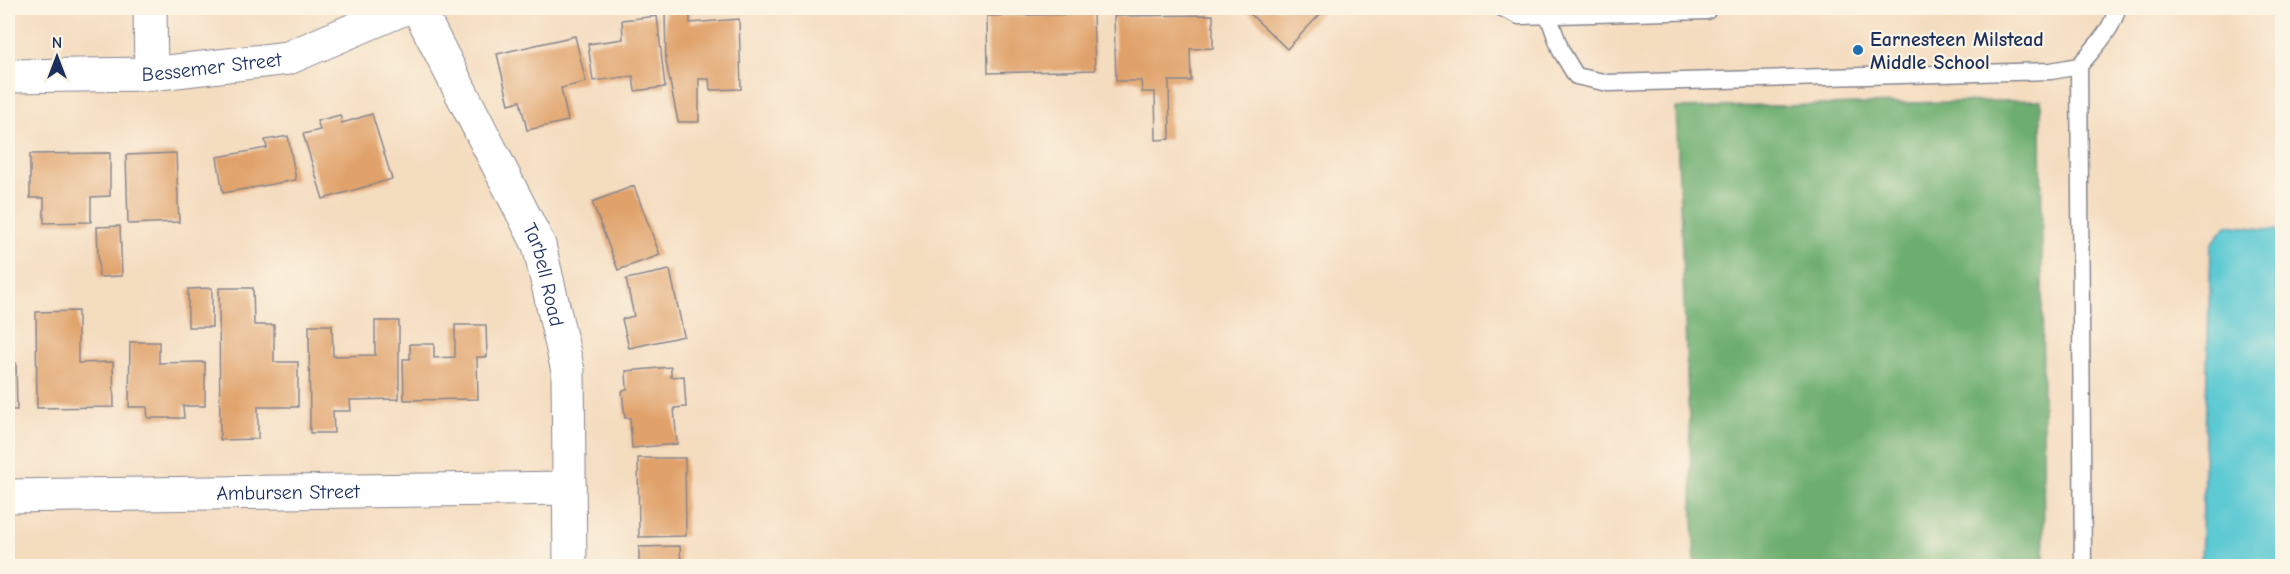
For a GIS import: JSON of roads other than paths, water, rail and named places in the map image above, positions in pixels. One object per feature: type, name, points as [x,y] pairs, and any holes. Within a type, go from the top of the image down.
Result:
[{"type":"street","points":[[150,8],[151,74]]},
{"type":"street","name":"Bessemer Street","points":[[8,76],[151,74],[288,58],[405,8]]},
{"type":"street","name":"Tarbell Road","points":[[418,8],[539,245],[568,370],[570,567]]},
{"type":"street","name":"Ambursen Street","points":[[8,496],[569,488]]},
{"type":"lane","points":[[1502,8],[1519,16],[1611,10],[1707,11]]},
{"type":"lane","points":[[2083,567],[2079,66],[2100,40],[2115,16],[2117,8]]},
{"type":"lane","points":[[1548,15],[1561,51],[1576,76],[1608,83],[2051,71],[2079,66]]},
{"type":"water","points":[[2227,225],[2282,231],[2282,566],[2201,566],[2211,245]]},
{"type":"place","name":"Earnesteen Milstead Middle School","points":[[1858,50]]}]
